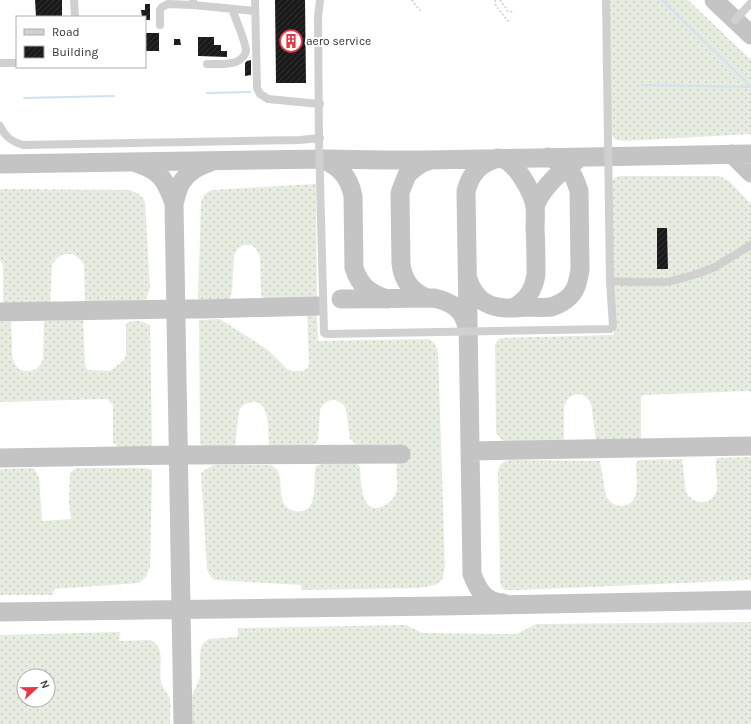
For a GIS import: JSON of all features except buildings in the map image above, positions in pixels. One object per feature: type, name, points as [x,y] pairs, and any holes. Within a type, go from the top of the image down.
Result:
[{"type":"lane","points":[[74,0],[75,16]]},
{"type":"lane","points":[[255,0],[258,88],[260,94],[268,99],[320,104]]},
{"type":"lane","points":[[320,0],[318,17],[320,138],[324,333],[326,334],[610,329],[613,327],[610,281],[606,0]]},
{"type":"lane","points":[[160,25],[160,10],[164,5],[168,4],[193,2],[232,9],[255,11]]},
{"type":"lane","points":[[735,20],[751,3]]},
{"type":"lane","points":[[207,64],[228,64],[237,61],[244,56],[246,50],[232,9]]},
{"type":"lane","points":[[0,63],[16,63]]},
{"type":"lane","points":[[0,126],[2,131],[12,141],[23,145],[292,140],[320,138]]},
{"type":"lane","points":[[610,281],[668,282],[676,280],[715,267],[751,245]]},
{"type":"path","points":[[412,0],[419,10],[423,10]]},
{"type":"path","points":[[496,0],[496,6],[508,21],[511,21]]},
{"type":"path","points":[[500,0],[508,11],[513,12]]},
{"type":"shaded area","points":[[608,0],[688,0],[751,60],[751,134],[624,141],[616,140],[609,132]]},
{"type":"shaded area","points":[[620,176],[719,176],[729,181],[751,204],[751,392],[643,395],[641,397],[641,440],[596,440],[591,404],[584,396],[576,394],[568,399],[564,408],[564,440],[505,442],[496,432],[496,342],[501,338],[614,335],[611,181]]},
{"type":"shaded area","points":[[316,184],[317,298],[265,300],[261,292],[260,257],[257,250],[252,245],[244,245],[238,248],[234,255],[232,292],[228,302],[203,302],[199,300],[201,205],[203,197],[206,194],[213,190]]},
{"type":"shaded area","points":[[0,189],[130,190],[140,195],[145,203],[150,288],[146,299],[87,304],[85,300],[84,265],[81,260],[72,254],[64,254],[55,260],[52,265],[50,303],[3,304],[3,266],[0,260]]},
{"type":"shaded area","points":[[317,314],[318,341],[429,339],[436,347],[438,353],[445,568],[442,580],[435,585],[419,588],[302,590],[301,585],[214,580],[209,574],[207,569],[201,473],[213,465],[271,465],[276,468],[280,476],[282,500],[289,509],[296,511],[306,510],[310,506],[314,496],[316,466],[321,464],[355,463],[359,465],[363,495],[369,506],[374,508],[381,507],[395,495],[397,488],[397,463],[401,453],[398,444],[357,445],[350,439],[346,409],[340,402],[333,400],[326,403],[320,410],[318,440],[316,444],[312,446],[269,446],[267,418],[262,406],[257,402],[247,403],[239,411],[235,447],[207,448],[200,444],[199,320],[220,319],[268,350],[288,370],[303,371],[308,368],[309,362],[307,315]]},
{"type":"shaded area","points":[[83,320],[85,364],[88,370],[110,371],[124,360],[126,355],[126,324],[128,322],[142,321],[150,326],[152,447],[121,448],[113,443],[113,405],[107,399],[0,402],[0,322],[11,322],[12,353],[14,362],[19,369],[29,371],[38,368],[43,360],[44,321]]},
{"type":"shaded area","points":[[751,457],[751,580],[520,590],[505,590],[502,587],[500,582],[498,470],[504,462],[510,460],[600,461],[606,496],[612,503],[621,506],[628,505],[635,496],[637,484],[636,465],[639,460],[682,459],[686,492],[689,497],[694,500],[703,502],[712,499],[717,489],[717,458]]},
{"type":"shaded area","points":[[34,468],[39,477],[42,521],[71,519],[69,501],[70,473],[76,468],[146,468],[152,471],[150,567],[146,577],[139,583],[54,589],[53,595],[0,595],[0,469]]},
{"type":"shaded area","points":[[751,622],[751,724],[192,724],[191,699],[199,681],[202,645],[209,639],[238,637],[238,628],[406,625],[422,633],[517,634],[536,624]]},
{"type":"shaded area","points":[[120,632],[119,641],[150,640],[158,647],[161,658],[161,682],[170,699],[170,724],[0,724],[0,635]]},
{"type":"waterway","points":[[662,0],[751,87]]},
{"type":"waterway","points":[[642,85],[750,87]]},
{"type":"waterway","points":[[207,93],[250,92]]},
{"type":"waterway","points":[[24,98],[114,96]]},
{"type":"taxiway","points":[[714,0],[751,35]]},
{"type":"taxiway","points":[[732,154],[751,173]]},
{"type":"taxiway","points":[[0,164],[325,159],[427,160],[751,154]]},
{"type":"taxiway","points":[[468,279],[473,290],[480,299],[486,303],[502,308],[551,307],[564,301],[574,290],[580,270],[579,191],[569,170],[565,166],[548,157]]},
{"type":"taxiway","points":[[503,603],[487,598],[480,590],[472,574],[466,191],[469,181],[477,169],[485,163],[498,158],[511,164],[522,177],[531,193],[535,210],[536,274],[534,285],[526,298],[513,308]]},
{"type":"taxiway","points":[[321,159],[338,169],[346,177],[351,189],[353,196],[354,268],[356,274],[366,288],[387,299]]},
{"type":"taxiway","points":[[427,298],[417,293],[409,285],[402,270],[400,194],[407,175],[422,163],[431,160]]},
{"type":"taxiway","points":[[535,206],[542,193],[552,180],[576,161]]},
{"type":"taxiway","points":[[183,724],[174,203],[179,187],[188,174],[211,162]]},
{"type":"taxiway","points":[[136,163],[151,169],[161,177],[165,182],[174,203]]},
{"type":"taxiway","points":[[341,299],[434,298],[456,307],[463,316],[467,328]]},
{"type":"taxiway","points":[[0,312],[317,306]]},
{"type":"taxiway","points":[[470,451],[751,446]]},
{"type":"taxiway","points":[[0,458],[178,455],[401,454]]},
{"type":"taxiway","points":[[0,612],[751,600]]},
{"type":"place","name":"aero service","points":[[291,41]]}]
